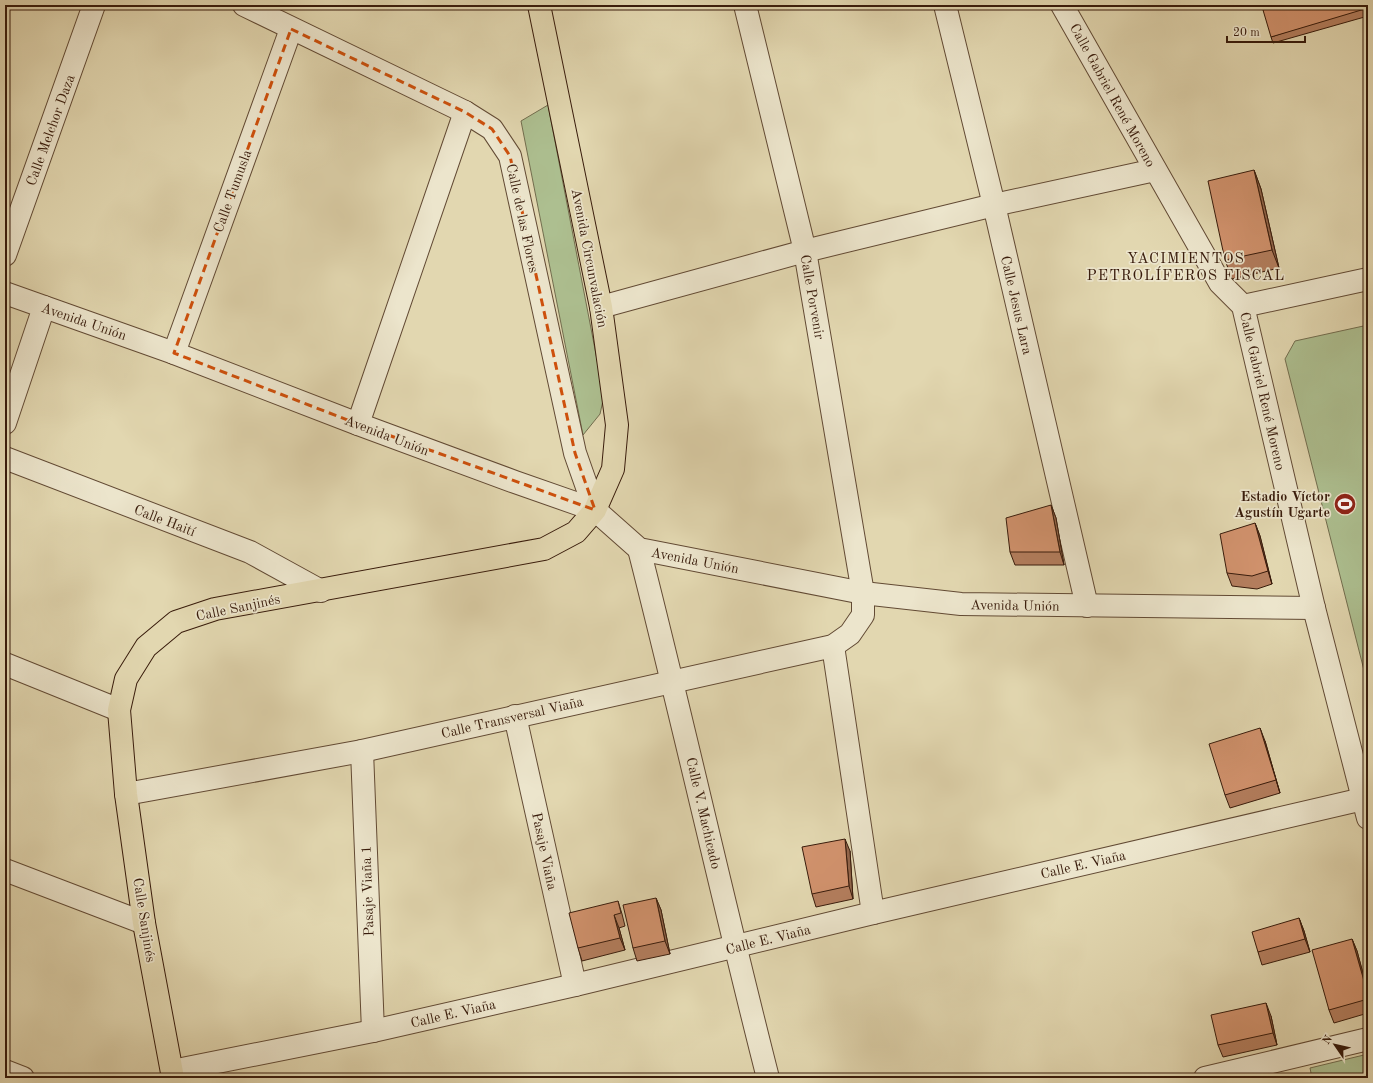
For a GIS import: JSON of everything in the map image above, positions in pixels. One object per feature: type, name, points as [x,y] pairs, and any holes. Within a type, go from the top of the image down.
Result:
[{"type":"main road","name":"Avenida Circunvalación","points":[[539,5],[601,308],[616,425],[612,468],[595,510]]},
{"type":"main road","name":"Calle Sanjinés","points":[[173,1075],[144,923],[126,794],[120,710],[126,679],[146,647],[176,622],[215,610],[544,549],[576,532],[595,510]]},
{"type":"street","name":"Calle Melchor Daza","points":[[5,255],[94,5]]},
{"type":"street","name":"Calle de las Flores","points":[[244,5],[465,112],[492,129],[510,156],[575,453],[595,510]]},
{"type":"street","name":"Calle Porvenir","points":[[745,5],[805,251],[863,593]]},
{"type":"street","name":"Calle Jesus Lara","points":[[945,5],[994,205],[1087,606]]},
{"type":"street","name":"Calle Gabriel René Moreno","points":[[1062,5],[1220,283],[1243,306],[1314,608],[1365,808]]},
{"type":"street","name":"Calle Tumusla","points":[[174,353],[291,29]]},
{"type":"street","points":[[358,424],[465,112]]},
{"type":"street","points":[[601,308],[805,251],[994,205],[1155,170]]},
{"type":"street","points":[[1243,306],[1368,279]]},
{"type":"street","name":"Avenida Unión","points":[[5,294],[174,353],[358,424],[514,482],[595,510],[639,549],[863,593],[961,604],[1314,608]]},
{"type":"street","points":[[5,423],[44,307]]},
{"type":"street","name":"Calle Haití","points":[[5,458],[250,552],[321,591]]},
{"type":"street","name":"Calle V. Machicado","points":[[639,549],[673,681],[734,947],[768,1078]]},
{"type":"street","name":"Calle Transversal Viaña","points":[[126,794],[362,751],[833,646],[850,634],[863,614],[863,593]]},
{"type":"street","points":[[833,646],[873,913]]},
{"type":"street","points":[[5,664],[120,710]]},
{"type":"street","name":"Pasaje Viaña","points":[[515,716],[575,985]]},
{"type":"street","name":"Pasaje Viaña 1","points":[[362,751],[373,1031]]},
{"type":"street","name":"Calle E. Viaña","points":[[173,1075],[575,985],[873,913],[1365,808]]},
{"type":"street","points":[[5,870],[144,923]]},
{"type":"street","points":[[1205,1078],[1368,1040]]},
{"type":"street","points":[[5,1072],[23,1078]]},
{"type":"highlighted area","points":[[291,29],[465,112],[492,129],[510,156],[575,453],[595,510],[358,424],[174,353]]},
{"type":"green space","points":[[548,105],[604,396],[600,414],[583,435],[521,121]]},
{"type":"green space","name":"Estadio Víctor Agustín Ugarte","points":[[1368,325],[1368,686],[1285,359],[1295,341]]},
{"type":"green space","points":[[1368,1054],[1368,1078],[1312,1078],[1310,1068]]},
{"type":"building","points":[[1279,5],[1368,5],[1368,8],[1271,37],[1263,10]]},
{"type":"building","points":[[1254,170],[1272,250],[1225,260],[1208,181]]},
{"type":"building","points":[[1051,505],[1060,552],[1010,552],[1006,518]]},
{"type":"building","points":[[1255,523],[1268,571],[1252,576],[1227,573],[1220,534]]},
{"type":"building","points":[[1368,592],[1368,629],[1367,623]]},
{"type":"building","points":[[1260,728],[1276,780],[1225,795],[1209,744]]},
{"type":"building","points":[[845,839],[849,886],[812,894],[802,847]]},
{"type":"building","points":[[656,898],[665,941],[633,948],[623,905]]},
{"type":"building","points":[[618,901],[621,913],[614,915],[620,938],[578,948],[569,913]]},
{"type":"building","points":[[1299,918],[1305,939],[1258,952],[1252,932]]},
{"type":"building","points":[[1352,939],[1368,999],[1329,1010],[1312,950]]},
{"type":"building","points":[[1266,1003],[1273,1033],[1218,1045],[1211,1015]]},
{"type":"place","name":"Estadio Víctor Agustín Ugarte","points":[[1345,504]]},
{"type":"district","name":"YACIMIENTOS PETROLÍFEROS FISCAL","points":[[1186,266]]}]
